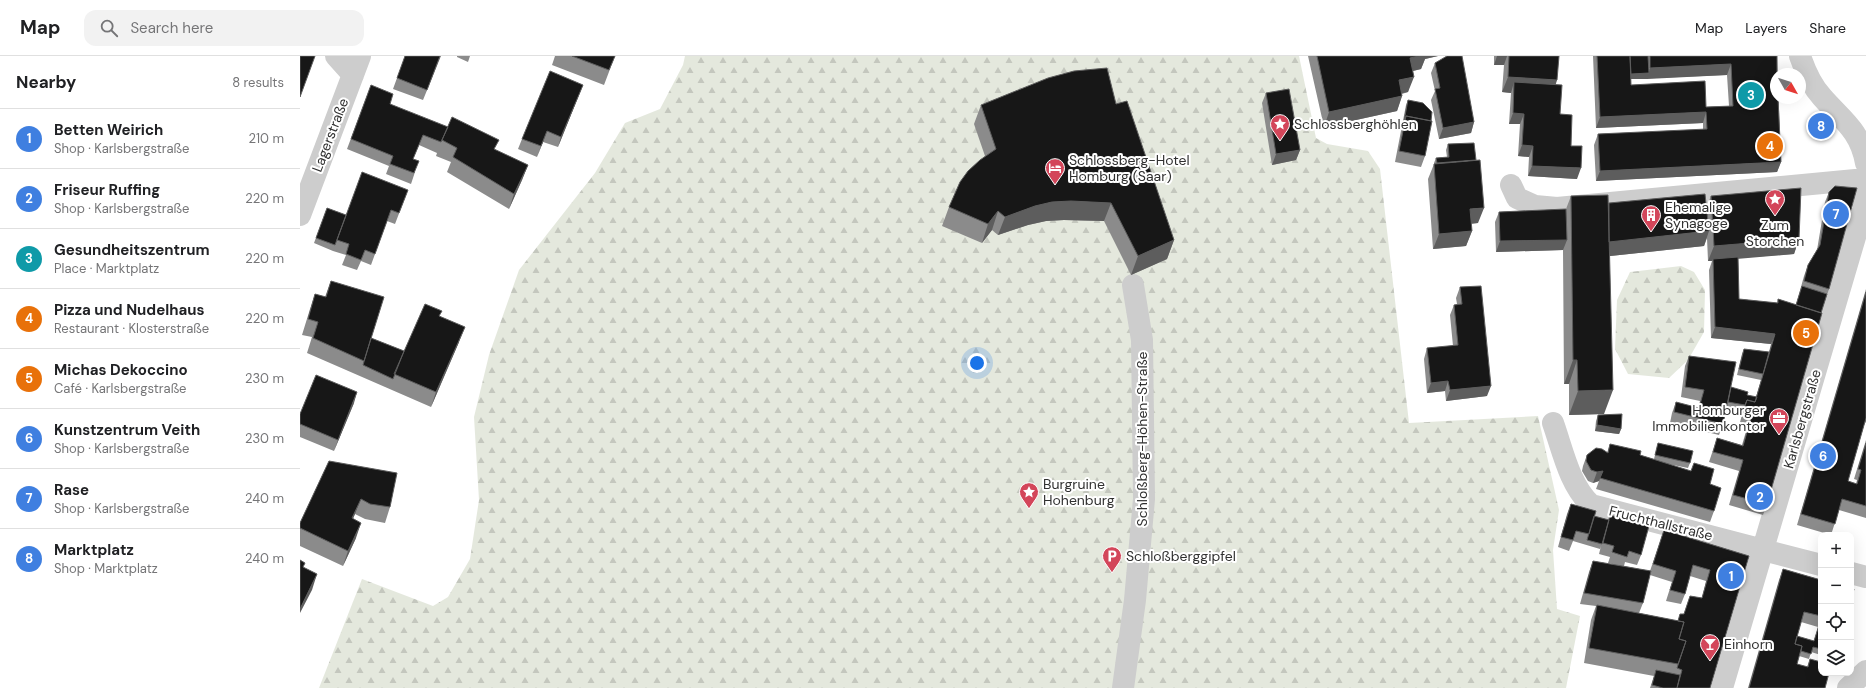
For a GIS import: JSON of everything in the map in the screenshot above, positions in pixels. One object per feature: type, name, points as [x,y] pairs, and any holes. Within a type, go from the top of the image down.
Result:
[{"type":"street","points":[[336,56],[357,65]]},
{"type":"street","points":[[1800,56],[1812,84],[1821,96],[1849,124],[1858,136],[1866,163]]},
{"type":"street","name":"Lagerstraße","points":[[300,215],[357,65]]},
{"type":"street","points":[[1511,185],[1518,198],[1535,206],[1557,208],[1866,179]]},
{"type":"street","name":"Karlsbergstraße","points":[[1722,688],[1863,210],[1866,195]]},
{"type":"street","name":"Schloßberg-Höhen-Straße","points":[[1123,688],[1135,600],[1144,499],[1142,340],[1133,285]]},
{"type":"street","name":"Fruchthallstraße","points":[[1553,423],[1571,477],[1580,495],[1591,505],[1818,564]]},
{"type":"street","points":[[1854,574],[1866,576]]},
{"type":"street","points":[[1848,688],[1866,671]]},
{"type":"green space","points":[[685,56],[1299,56],[1316,138],[1327,144],[1368,151],[1380,169],[1409,423],[1538,416],[1559,510],[1553,550],[1557,609],[1580,616],[1566,688],[319,688],[362,579],[433,606],[448,597],[470,559],[479,500],[474,417],[489,355],[519,270],[595,173],[625,123],[660,109],[683,65]]},
{"type":"green space","points":[[1681,266],[1694,272],[1705,290],[1704,332],[1688,360],[1669,378],[1628,374],[1615,349],[1617,300],[1630,272]]},
{"type":"building","points":[[300,56],[315,56],[300,97]]},
{"type":"building","points":[[405,56],[440,56],[427,90],[397,78]]},
{"type":"building","points":[[572,56],[615,56],[609,70]]},
{"type":"building","points":[[1317,56],[1419,56],[1410,58],[1414,77],[1399,80],[1402,96],[1329,112]]},
{"type":"building","points":[[1447,56],[1462,56],[1474,122],[1443,128],[1435,89],[1440,88],[1435,63]]},
{"type":"building","points":[[1509,56],[1559,56],[1557,80],[1508,77]]},
{"type":"building","points":[[1597,56],[1630,56],[1631,85],[1705,81],[1706,107],[1733,106],[1731,64],[1650,68],[1650,56],[1777,56],[1777,68],[1770,68],[1770,104],[1778,104],[1781,162],[1600,171],[1598,134],[1707,129],[1706,112],[1600,117]]},
{"type":"building","points":[[1630,56],[1648,56],[1649,73],[1631,74]]},
{"type":"building","name":"Schlossberg-Hotel Homburg (Saar)","points":[[1107,68],[1116,104],[1127,101],[1174,240],[1138,256],[1111,203],[1071,201],[1052,202],[1035,206],[1005,217],[998,211],[988,224],[949,207],[960,182],[968,171],[980,160],[996,149],[981,105],[1048,78],[1074,71]]},
{"type":"building","points":[[550,71],[583,85],[561,137],[547,131],[541,146],[522,139]]},
{"type":"building","points":[[1514,82],[1562,85],[1560,114],[1572,115],[1571,146],[1582,146],[1581,168],[1532,166],[1533,146],[1522,145],[1524,114],[1513,113]]},
{"type":"building","points":[[371,85],[393,94],[390,104],[448,127],[441,142],[423,135],[413,159],[419,161],[414,173],[390,164],[393,156],[351,139]]},
{"type":"building","points":[[1289,89],[1300,150],[1276,154],[1266,93]]},
{"type":"building","points":[[1408,100],[1423,103],[1432,112],[1431,121],[1406,116],[1404,121]]},
{"type":"building","points":[[1406,116],[1432,121],[1425,156],[1399,151]]},
{"type":"building","points":[[452,117],[499,140],[494,149],[528,165],[514,194],[453,157],[457,148],[442,140]]},
{"type":"building","points":[[1474,143],[1476,160],[1437,163],[1436,158],[1449,157],[1448,144]]},
{"type":"building","points":[[1480,160],[1484,208],[1470,209],[1472,231],[1439,234],[1434,164]]},
{"type":"building","points":[[362,172],[408,190],[399,213],[391,210],[375,254],[365,250],[361,260],[346,254],[349,244],[337,240]]},
{"type":"building","points":[[1835,186],[1857,188],[1829,289],[1804,281],[1808,265],[1820,245],[1829,192]]},
{"type":"building","points":[[1801,188],[1799,239],[1714,246],[1711,196]]},
{"type":"building","points":[[1705,194],[1709,231],[1609,242],[1609,203]]},
{"type":"building","points":[[1608,195],[1613,390],[1578,391],[1577,360],[1573,360],[1571,196]]},
{"type":"building","points":[[327,208],[346,215],[335,245],[316,238]]},
{"type":"building","points":[[1566,209],[1567,240],[1500,241],[1499,212]]},
{"type":"building","points":[[1738,257],[1739,299],[1778,303],[1778,299],[1822,313],[1767,504],[1733,495],[1743,460],[1713,452],[1717,438],[1743,446],[1751,418],[1742,415],[1747,400],[1755,402],[1775,334],[1715,327],[1713,259]]},
{"type":"building","points":[[331,281],[384,297],[364,361],[313,338],[318,322],[308,319],[315,294],[326,297]]},
{"type":"building","points":[[1481,286],[1491,386],[1450,390],[1448,381],[1431,383],[1427,348],[1458,345],[1454,305],[1462,304],[1460,287]]},
{"type":"building","points":[[1802,286],[1827,294],[1821,313],[1796,305]]},
{"type":"building","points":[[1866,292],[1866,418],[1848,481],[1857,484],[1861,470],[1858,469],[1866,443],[1866,506],[1842,499],[1835,524],[1801,514]]},
{"type":"building","points":[[425,304],[442,311],[439,316],[465,327],[436,392],[394,374]]},
{"type":"building","points":[[371,338],[404,351],[393,379],[363,365]]},
{"type":"building","points":[[1744,349],[1769,352],[1763,374],[1739,369]]},
{"type":"building","points":[[1689,356],[1736,362],[1723,424],[1674,412],[1676,402],[1699,408],[1704,390],[1685,387]]},
{"type":"building","points":[[316,375],[357,392],[338,440],[300,424],[300,414]]},
{"type":"building","points":[[1731,387],[1748,392],[1747,395],[1757,397],[1755,402],[1747,400],[1745,405],[1728,402]]},
{"type":"building","points":[[1622,414],[1621,429],[1597,425],[1598,415]]},
{"type":"building","points":[[1658,443],[1693,451],[1690,463],[1655,455]]},
{"type":"building","points":[[1610,444],[1641,451],[1640,455],[1691,471],[1694,463],[1714,469],[1710,484],[1721,488],[1714,511],[1600,478],[1603,471],[1597,472],[1591,470],[1586,461],[1587,455],[1596,448],[1602,449],[1608,453]]},
{"type":"building","points":[[329,461],[397,473],[390,507],[370,504],[361,499],[352,518],[361,523],[348,551],[300,528],[300,523]]},
{"type":"building","points":[[1571,504],[1596,511],[1589,534],[1576,531],[1573,540],[1561,537]]},
{"type":"building","points":[[1610,515],[1649,526],[1641,555],[1629,551],[1627,557],[1612,552],[1614,546],[1603,543]]},
{"type":"building","points":[[1594,516],[1609,520],[1602,544],[1587,540]]},
{"type":"building","points":[[1664,530],[1749,556],[1710,688],[1677,688],[1682,670],[1677,668],[1686,641],[1679,639],[1684,622],[1678,621],[1680,614],[1684,614],[1690,596],[1702,598],[1710,570],[1693,565],[1685,594],[1670,590],[1676,571],[1653,564]]},
{"type":"building","points":[[300,560],[305,563],[303,567],[317,574],[300,609]]},
{"type":"building","points":[[1593,561],[1651,571],[1643,603],[1584,593]]},
{"type":"building","points":[[1783,569],[1818,579],[1818,615],[1804,612],[1795,644],[1802,646],[1797,664],[1808,667],[1810,659],[1818,661],[1818,676],[1828,676],[1825,688],[1749,688]]},
{"type":"building","points":[[1597,605],[1684,622],[1679,639],[1686,641],[1678,664],[1589,648]]},
{"type":"building","points":[[1818,628],[1818,648],[1813,647],[1811,654],[1801,651],[1802,646],[1795,644],[1797,636],[1814,641]]},
{"type":"building","points":[[1656,670],[1680,675],[1677,688],[1663,688],[1652,685]]},
{"type":"place","name":"Gesundheitszentrum","points":[[1751,95]]},
{"type":"place","name":"Marktplatz","points":[[1821,126]]},
{"type":"place","name":"Schlossberghöhlen","points":[[1280,141]]},
{"type":"place","name":"Pizza und Nudelhaus","points":[[1770,146]]},
{"type":"place","name":"Schlossberg-Hotel Homburg (Saar)","points":[[1055,185]]},
{"type":"place","name":"Rase","points":[[1836,214]]},
{"type":"place","name":"Zum Storchen","points":[[1775,216]]},
{"type":"place","name":"Ehemalige Synagoge","points":[[1651,232]]},
{"type":"place","name":"Michas Dekoccino","points":[[1806,333]]},
{"type":"place","name":"Homburger Immobilienkontor","points":[[1779,435]]},
{"type":"place","name":"Kunstzentrum Veith","points":[[1823,456]]},
{"type":"place","name":"Friseur Ruffing","points":[[1760,497]]},
{"type":"place","name":"Burgruine Hohenburg","points":[[1029,509]]},
{"type":"place","name":"Schloßberggipfel","points":[[1112,573]]},
{"type":"place","name":"Betten Weirich","points":[[1731,576]]},
{"type":"place","name":"Einhorn","points":[[1710,661]]}]
